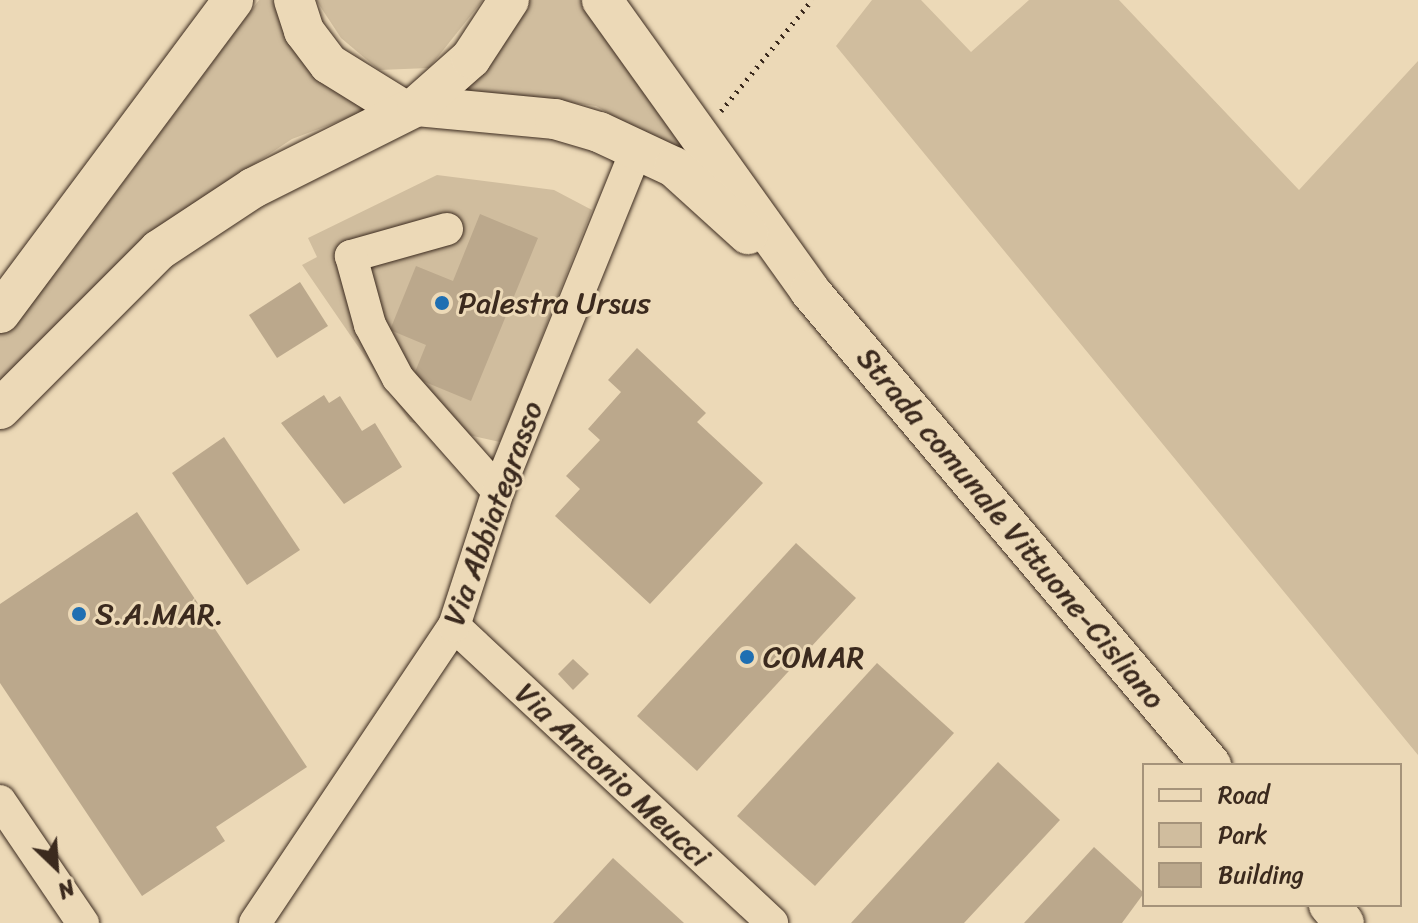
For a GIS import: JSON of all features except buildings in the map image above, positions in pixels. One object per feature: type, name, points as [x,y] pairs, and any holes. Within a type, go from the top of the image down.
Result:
[{"type":"main road","points":[[0,313],[233,0]]},
{"type":"main road","points":[[294,0],[304,31],[329,64],[409,108]]},
{"type":"main road","points":[[0,409],[159,250],[253,188],[409,108],[471,58],[509,0]]},
{"type":"main road","name":"Strada comunale Vittuone-Cisliano","points":[[602,0],[810,291],[1209,763]]},
{"type":"main road","name":"Strada comunale Vittuone-Cisliano","points":[[409,108],[555,119],[637,149],[674,167],[810,291]]},
{"type":"main road","points":[[1331,907],[1344,923]]},
{"type":"street","name":"Via Abbiategrasso","points":[[255,923],[454,626],[498,491],[637,149]]},
{"type":"street","points":[[447,229],[351,256],[370,325],[398,378],[498,491]]},
{"type":"street","name":"Via Antonio Meucci","points":[[454,626],[772,923]]},
{"type":"street","points":[[0,801],[83,923]]},
{"type":"path","points":[[699,138],[812,0]]},
{"type":"green space","points":[[259,0],[272,0],[327,86],[372,109],[292,139],[161,226],[0,383],[0,333],[61,266]]},
{"type":"green space","points":[[316,0],[483,0],[429,68],[379,70],[341,38]]},
{"type":"green space","points":[[523,0],[588,0],[672,116],[691,162],[596,106],[503,94],[445,99]]},
{"type":"green space","points":[[872,0],[921,0],[971,52],[1029,0],[1119,0],[1299,190],[1418,61],[1418,755],[836,46]]},
{"type":"green space","name":"Palestra Ursus","points":[[437,175],[554,190],[592,210],[500,442],[410,422],[302,265],[317,257],[308,238]]},
{"type":"place","name":"Palestra Ursus","points":[[442,303]]},
{"type":"place","name":"S.A.MAR.","points":[[79,614]]},
{"type":"place","name":"COMAR","points":[[747,657]]}]
